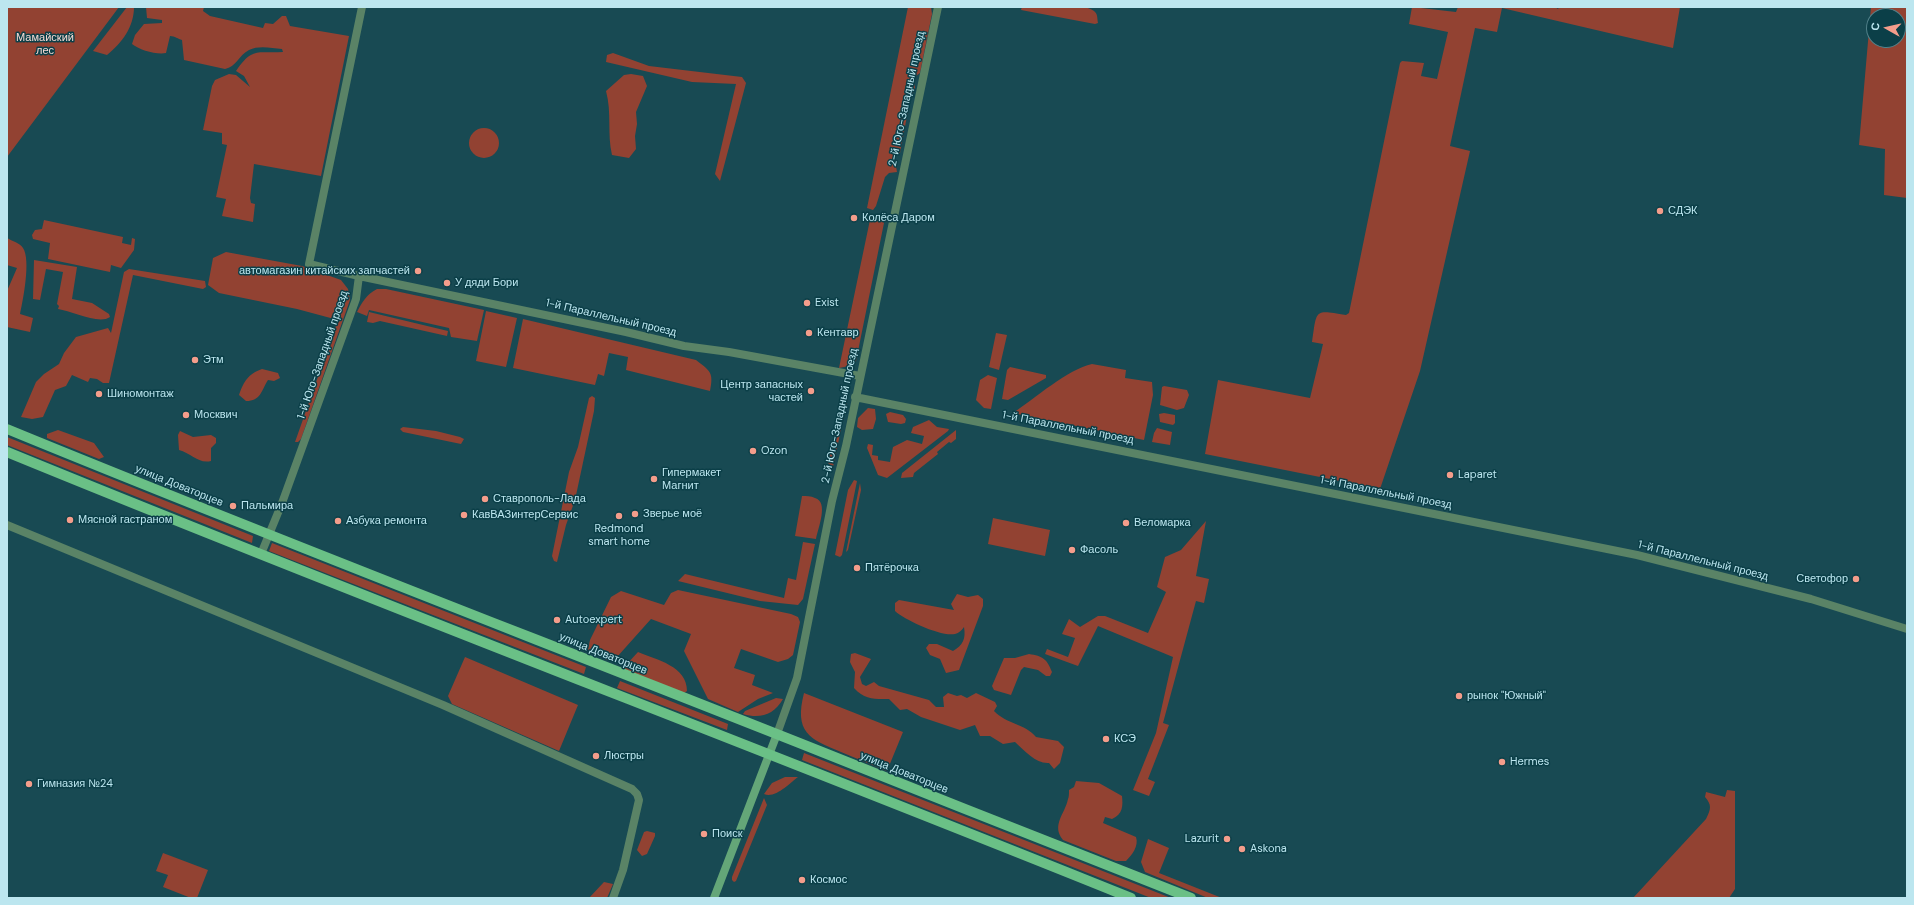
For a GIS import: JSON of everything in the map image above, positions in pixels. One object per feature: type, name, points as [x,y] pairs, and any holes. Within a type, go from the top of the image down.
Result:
[{"type":"main road","name":"улица Доваторцев","points":[[7,429],[269,535],[777,734],[948,804],[1191,898]]},
{"type":"main road","points":[[7,452],[459,633],[1131,898]]},
{"type":"main road","points":[[714,898],[777,734]]},
{"type":"street","points":[[359,276],[309,264],[362,7]]},
{"type":"street","name":"2-й Юго-Западный проезд","points":[[777,734],[797,678],[832,501],[938,7]]},
{"type":"street","name":"1-й Параллельный проезд","points":[[359,276],[528,311],[684,346],[729,352],[860,376]]},
{"type":"street","name":"1-й Юго-Западный проезд","points":[[261,554],[349,320],[356,299],[359,276]]},
{"type":"street","name":"1-й Параллельный проезд","points":[[855,397],[1637,555],[1811,599],[1907,629]]},
{"type":"street","points":[[7,525],[443,705],[632,789],[637,794],[639,800],[623,870],[614,898]]},
{"type":"green space","points":[[1070,6],[1088,8],[1096,13],[1098,23],[1095,24],[1021,10],[1022,7]]},
{"type":"green space","name":"Мамайский лес","points":[[7,7],[119,7],[7,157]]},
{"type":"green space","points":[[127,7],[134,7],[132,21],[122,40],[107,55],[93,51]]},
{"type":"green space","points":[[146,7],[204,7],[203,11],[210,16],[263,28],[265,23],[273,24],[282,16],[286,16],[290,26],[349,36],[321,176],[254,164],[250,198],[251,203],[255,204],[253,222],[222,216],[226,199],[216,197],[227,145],[222,144],[222,133],[203,130],[212,86],[215,80],[229,74],[236,75],[250,87],[244,76],[236,71],[242,63],[256,53],[283,52],[282,49],[265,47],[253,48],[246,52],[232,66],[225,69],[184,60],[182,40],[173,36],[170,36],[166,53],[148,52],[132,44],[135,35],[144,24],[162,23],[162,20],[147,18]]},
{"type":"green space","points":[[908,7],[931,7],[932,14],[920,73],[913,78],[915,88],[910,100],[900,153],[894,156],[897,172],[889,173],[885,177],[876,206],[873,210],[867,208]]},
{"type":"green space","points":[[1412,7],[1456,12],[1458,7],[1555,7],[1558,9],[1559,7],[1680,7],[1673,48],[1502,8],[1497,32],[1475,28],[1450,146],[1470,151],[1420,371],[1380,489],[1205,454],[1218,380],[1310,398],[1323,344],[1312,342],[1316,318],[1318,314],[1322,312],[1346,315],[1349,313],[1400,63],[1402,61],[1424,63],[1421,76],[1437,79],[1448,32],[1409,24]]},
{"type":"green space","points":[[1871,7],[1907,7],[1907,198],[1884,195],[1885,149],[1859,145],[1867,48],[1906,48],[1906,8]]},
{"type":"green space","points":[[613,53],[649,66],[742,77],[746,83],[720,181],[715,174],[736,84],[692,82],[606,62],[607,55]]},
{"type":"green space","points":[[631,74],[643,76],[647,86],[636,112],[636,149],[629,158],[612,155],[609,107],[606,91],[624,75]]},
{"type":"green space","points":[[484,128],[495,132],[499,143],[495,154],[484,158],[473,154],[469,143],[473,132]]},
{"type":"green space","points":[[871,215],[882,218],[884,223],[856,361],[849,366],[839,368]]},
{"type":"green space","points":[[44,220],[123,237],[122,243],[131,245],[132,238],[135,239],[134,250],[121,268],[111,265],[110,272],[48,259],[50,243],[33,239],[32,235],[35,230],[42,229]]},
{"type":"green space","points":[[7,238],[20,245],[25,254],[26,280],[20,314],[33,318],[30,332],[7,327],[7,291],[17,268],[7,265]]},
{"type":"green space","points":[[226,252],[302,266],[341,280],[348,289],[350,300],[301,439],[298,442],[295,442],[338,320],[297,309],[219,293],[208,285],[213,258]]},
{"type":"green space","points":[[34,260],[77,267],[72,299],[92,303],[109,314],[110,317],[105,319],[92,319],[58,309],[59,306],[57,304],[63,272],[46,269],[40,300],[33,299]]},
{"type":"green space","points":[[129,269],[205,281],[206,287],[203,289],[133,275],[109,383],[103,383],[97,379],[90,378],[88,382],[72,375],[66,386],[55,390],[43,417],[32,419],[21,417],[36,382],[44,374],[59,364],[64,353],[76,337],[108,328],[111,333],[124,272]]},
{"type":"green space","points":[[377,289],[386,289],[484,310],[477,341],[451,337],[449,328],[369,310],[367,316],[357,312],[365,299]]},
{"type":"green space","points":[[486,311],[517,318],[506,367],[476,361]]},
{"type":"green space","points":[[369,312],[448,331],[447,336],[380,321],[373,323],[367,322]]},
{"type":"green space","points":[[523,319],[696,360],[710,372],[710,391],[626,370],[628,357],[609,353],[604,376],[598,374],[595,385],[513,368]]},
{"type":"green space","points":[[996,333],[1007,335],[999,370],[989,367]]},
{"type":"green space","points":[[1092,364],[1126,370],[1125,378],[1152,382],[1153,395],[1144,440],[1013,413],[1062,378],[1072,372]]},
{"type":"green space","points":[[1010,367],[1046,375],[1046,378],[1008,400],[1002,399],[1007,370]]},
{"type":"green space","points":[[262,369],[278,373],[280,378],[274,381],[268,380],[258,397],[251,401],[246,401],[239,395],[243,386],[253,373]]},
{"type":"green space","points":[[988,375],[997,378],[991,409],[984,408],[976,400],[980,380]]},
{"type":"green space","points":[[1164,386],[1187,390],[1189,395],[1184,408],[1177,410],[1160,405],[1162,387]]},
{"type":"green space","points":[[844,393],[848,395],[847,402],[833,467],[828,463]]},
{"type":"green space","points":[[592,396],[595,398],[594,411],[575,500],[566,525],[557,562],[554,561],[552,556],[569,472],[578,447],[589,398]]},
{"type":"green space","points":[[868,408],[875,409],[876,419],[873,429],[862,430],[857,427],[858,418]]},
{"type":"green space","points":[[890,412],[903,415],[906,419],[905,423],[901,424],[888,422],[886,414]]},
{"type":"green space","points":[[1164,413],[1175,415],[1175,423],[1173,425],[1160,422],[1159,414]]},
{"type":"green space","points":[[929,420],[937,427],[949,429],[948,431],[887,478],[878,475],[867,448],[868,444],[873,445],[872,455],[878,456],[878,460],[890,462],[893,447],[907,440],[922,444],[924,436],[911,433],[913,427]]},
{"type":"green space","points":[[403,427],[436,431],[464,439],[461,444],[403,432],[400,429]]},
{"type":"green space","points":[[1157,428],[1172,432],[1170,445],[1152,442]]},
{"type":"green space","points":[[58,430],[94,443],[104,457],[99,459],[47,438],[47,434]]},
{"type":"green space","points":[[956,430],[956,439],[951,443],[949,442],[937,452],[938,454],[914,473],[913,477],[901,478],[902,473]]},
{"type":"green space","points":[[180,431],[193,437],[211,435],[216,438],[216,443],[211,448],[211,461],[206,462],[198,460],[179,450],[178,435]]},
{"type":"green space","points":[[7,437],[253,536],[252,543],[7,445]]},
{"type":"green space","points":[[854,480],[857,481],[842,555],[840,557],[835,555],[848,490]]},
{"type":"green space","points":[[860,483],[861,490],[848,550],[846,552]]},
{"type":"green space","points":[[802,496],[810,496],[815,498],[819,500],[821,505],[822,516],[816,539],[795,536]]},
{"type":"green space","points":[[993,518],[1050,530],[1045,556],[988,544]]},
{"type":"green space","points":[[1206,521],[1196,576],[1209,579],[1204,603],[1196,601],[1163,723],[1169,725],[1148,779],[1155,782],[1149,796],[1133,790],[1156,733],[1173,657],[1098,626],[1078,666],[1045,654],[1047,649],[1068,657],[1075,638],[1062,634],[1069,619],[1080,627],[1098,616],[1105,616],[1148,633],[1166,592],[1157,587],[1165,557],[1181,550]]},
{"type":"green space","points":[[803,542],[815,544],[803,599],[798,605],[760,601],[678,581],[685,574],[784,598],[788,578],[796,580]]},
{"type":"green space","points":[[272,543],[586,667],[584,674],[269,551]]},
{"type":"green space","points":[[678,590],[791,614],[798,617],[800,622],[793,655],[788,659],[778,662],[741,649],[734,668],[755,675],[752,685],[773,693],[758,699],[738,712],[708,699],[684,651],[691,634],[651,619],[617,657],[607,660],[588,650],[590,640],[611,597],[621,591],[664,605],[671,593]]},
{"type":"green space","points":[[957,594],[968,597],[978,595],[983,599],[983,606],[959,670],[946,673],[940,659],[930,655],[926,648],[929,644],[937,644],[953,651],[963,641],[965,635],[964,627],[955,634],[941,633],[932,630],[900,615],[895,611],[895,603],[899,600],[954,610],[951,604]]},
{"type":"green space","points":[[638,652],[662,661],[677,670],[686,682],[687,691],[684,693],[624,669]]},
{"type":"green space","points":[[855,653],[871,659],[860,677],[862,684],[866,686],[874,682],[879,686],[929,700],[936,707],[944,707],[943,697],[948,693],[957,696],[961,695],[967,698],[976,693],[995,702],[997,706],[994,711],[1004,719],[1027,729],[1036,737],[1058,741],[1064,747],[1060,763],[1054,769],[1049,763],[1044,763],[1035,759],[1015,742],[1003,744],[990,736],[980,736],[975,725],[960,730],[921,717],[907,709],[900,710],[889,699],[874,699],[862,695],[854,688],[855,672],[850,662],[851,654]]},
{"type":"green space","points":[[1029,654],[1041,657],[1046,661],[1052,672],[1050,676],[1046,676],[1038,670],[1024,667],[1021,670],[1011,695],[994,690],[992,686],[1004,658],[1015,658]]},
{"type":"green space","points":[[465,657],[578,705],[559,751],[452,704],[448,696]]},
{"type":"green space","points":[[620,681],[728,724],[727,730],[617,688]]},
{"type":"green space","points":[[804,693],[903,732],[887,771],[820,743],[813,738],[803,725],[801,717],[801,706]]},
{"type":"green space","points":[[776,698],[783,699],[771,712],[761,716],[743,714],[745,711]]},
{"type":"green space","points":[[804,753],[1171,898],[1151,898],[802,760]]},
{"type":"green space","points":[[785,777],[798,777],[787,786],[773,794],[764,794],[772,783]]},
{"type":"green space","points":[[1076,781],[1099,783],[1122,796],[1122,809],[1118,815],[1112,819],[1105,817],[1103,823],[1136,837],[1136,847],[1126,861],[1116,861],[1063,840],[1058,829],[1059,824],[1069,797],[1069,790],[1074,787]]},
{"type":"green space","points":[[1727,790],[1735,791],[1735,889],[1729,898],[1633,898],[1706,819],[1710,807],[1709,802],[1705,797],[1706,792],[1725,797]]},
{"type":"green space","points":[[764,798],[767,805],[736,881],[734,882],[732,877]]},
{"type":"green space","points":[[647,831],[655,833],[655,836],[647,854],[642,856],[637,850],[644,832]]},
{"type":"green space","points":[[1148,839],[1169,848],[1159,873],[1222,898],[1208,898],[1145,872],[1141,862]]},
{"type":"green space","points":[[163,853],[208,870],[197,898],[191,898],[163,887],[168,875],[156,871]]},
{"type":"green space","points":[[604,882],[613,884],[607,898],[589,898]]},
{"type":"place","name":"СДЭК","points":[[1660,211]]},
{"type":"place","name":"Колёса Даром","points":[[854,218]]},
{"type":"place","name":"автомагазин китайских запчастей","points":[[418,271]]},
{"type":"place","name":"У дяди Бори","points":[[447,283]]},
{"type":"place","name":"Exist","points":[[807,303]]},
{"type":"place","name":"Кентавр","points":[[809,333]]},
{"type":"place","name":"Этм","points":[[195,360]]},
{"type":"place","name":"Центр запасных частей","points":[[811,391]]},
{"type":"place","name":"Шиномонтаж","points":[[99,394]]},
{"type":"place","name":"Москвич","points":[[186,415]]},
{"type":"place","name":"Ozon","points":[[753,451]]},
{"type":"place","name":"Laparet","points":[[1450,475]]},
{"type":"place","name":"Гипермакет Магнит","points":[[654,479]]},
{"type":"place","name":"Ставрополь-Лада","points":[[485,499]]},
{"type":"place","name":"Пальмира","points":[[233,506]]},
{"type":"place","name":"Зверье моё","points":[[635,514]]},
{"type":"place","name":"КавВАЗинтерСервис","points":[[464,515]]},
{"type":"place","name":"Redmond smart home","points":[[619,516]]},
{"type":"place","name":"Мясной гастраном","points":[[70,520]]},
{"type":"place","name":"Азбука ремонта","points":[[338,521]]},
{"type":"place","name":"Веломарка","points":[[1126,523]]},
{"type":"place","name":"Фасоль","points":[[1072,550]]},
{"type":"place","name":"Пятёрочка","points":[[857,568]]},
{"type":"place","name":"Светофор","points":[[1856,579]]},
{"type":"place","name":"Autoexpert","points":[[557,620]]},
{"type":"place","name":"рынок \"Южный\"","points":[[1459,696]]},
{"type":"place","name":"КСЭ","points":[[1106,739]]},
{"type":"place","name":"Люстры","points":[[596,756]]},
{"type":"place","name":"Hermes","points":[[1502,762]]},
{"type":"place","name":"Гимназия №24","points":[[29,784]]},
{"type":"place","name":"Поиск","points":[[704,834]]},
{"type":"place","name":"Lazurit","points":[[1227,839]]},
{"type":"place","name":"Askona","points":[[1242,849]]},
{"type":"place","name":"Космос","points":[[802,880]]}]
